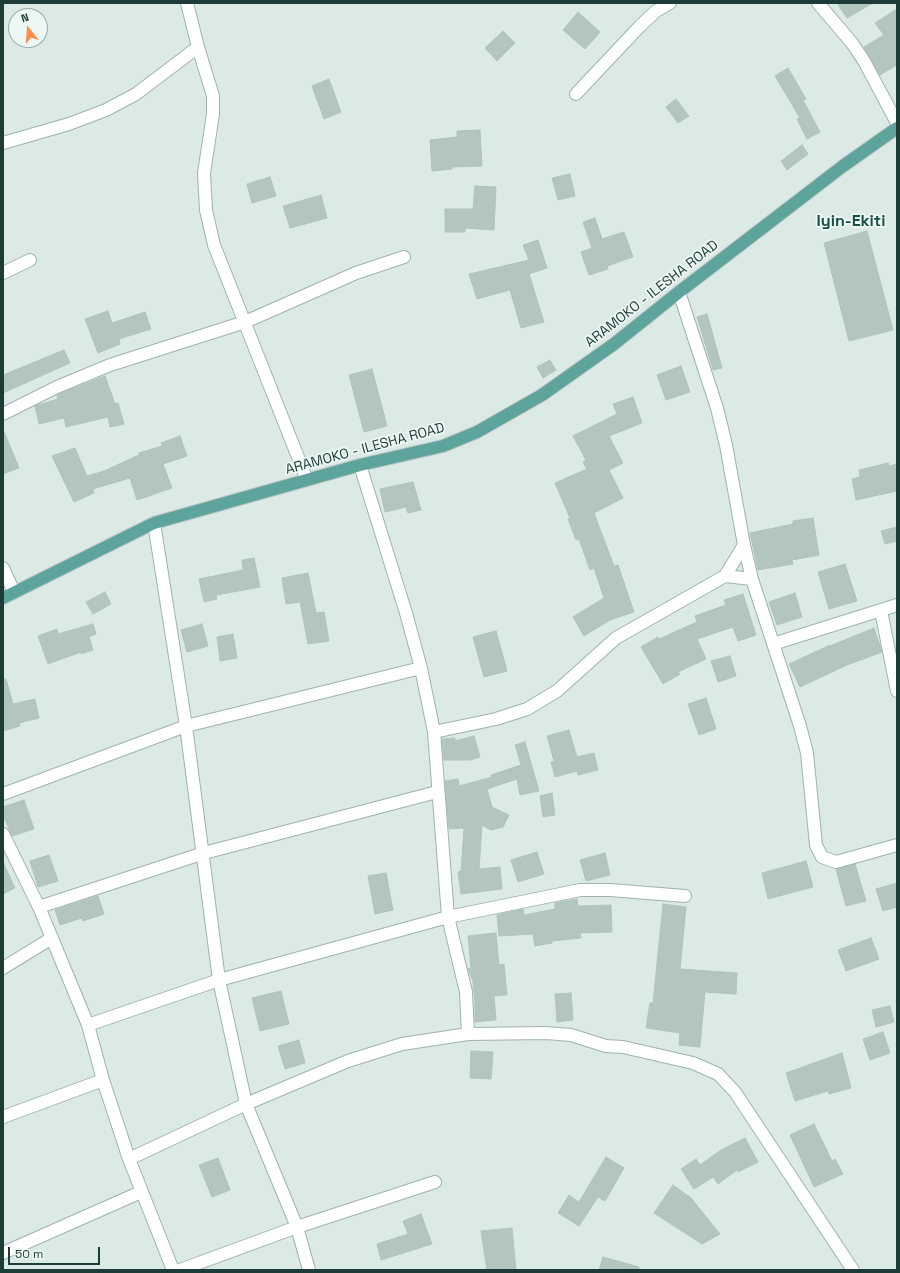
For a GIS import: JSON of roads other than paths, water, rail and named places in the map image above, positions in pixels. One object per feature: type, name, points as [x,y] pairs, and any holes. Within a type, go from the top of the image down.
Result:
[{"type":"main road","name":"ARAMOKO - ILESHA ROAD","points":[[8,595],[154,523],[360,465],[443,446],[477,432],[542,395],[614,344],[679,292],[837,171],[897,128]]},
{"type":"street","points":[[187,3],[198,47],[213,96],[213,114],[204,173],[206,210],[214,245],[306,480]]},
{"type":"street","points":[[576,94],[640,26],[656,12],[670,3]]},
{"type":"street","points":[[818,3],[852,43],[864,61],[897,124]]},
{"type":"street","points":[[3,143],[69,124],[106,110],[136,94],[198,47]]},
{"type":"street","points":[[3,414],[57,387],[110,366],[245,322],[356,273],[404,257]]},
{"type":"street","points":[[3,273],[30,260]]},
{"type":"street","points":[[679,292],[718,408],[744,545],[752,579],[800,726],[807,753],[816,845],[822,857],[836,862],[897,845]]},
{"type":"street","points":[[360,465],[406,613],[421,668],[434,732],[448,917],[466,992],[468,1034]]},
{"type":"street","points":[[154,523],[186,726],[204,853],[219,980],[246,1104],[297,1227],[309,1270]]},
{"type":"street","points":[[434,732],[496,719],[527,709],[557,691],[616,638],[725,576],[744,545]]},
{"type":"street","points":[[3,568],[8,595]]},
{"type":"street","points":[[725,576],[752,579]]},
{"type":"street","points":[[773,644],[897,605]]},
{"type":"street","points":[[881,611],[897,691]]},
{"type":"street","points":[[3,794],[186,726],[421,668]]},
{"type":"street","points":[[39,907],[204,853],[438,792]]},
{"type":"street","points":[[3,834],[39,907],[88,1025],[103,1080],[129,1159],[173,1270]]},
{"type":"street","points":[[88,1025],[219,980],[448,917],[580,890],[610,890],[684,896]]},
{"type":"street","points":[[3,968],[52,938]]},
{"type":"street","points":[[129,1159],[246,1104],[348,1061],[402,1044],[468,1034],[546,1033],[571,1035],[606,1046],[623,1047],[692,1063],[718,1074],[735,1092],[853,1270]]},
{"type":"street","points":[[3,1117],[103,1080]]},
{"type":"street","points":[[180,1270],[297,1227],[435,1182]]},
{"type":"street","points":[[3,1253],[141,1192]]},
{"type":"district","name":"Iyin-Ekiti","points":[[851,222]]}]
